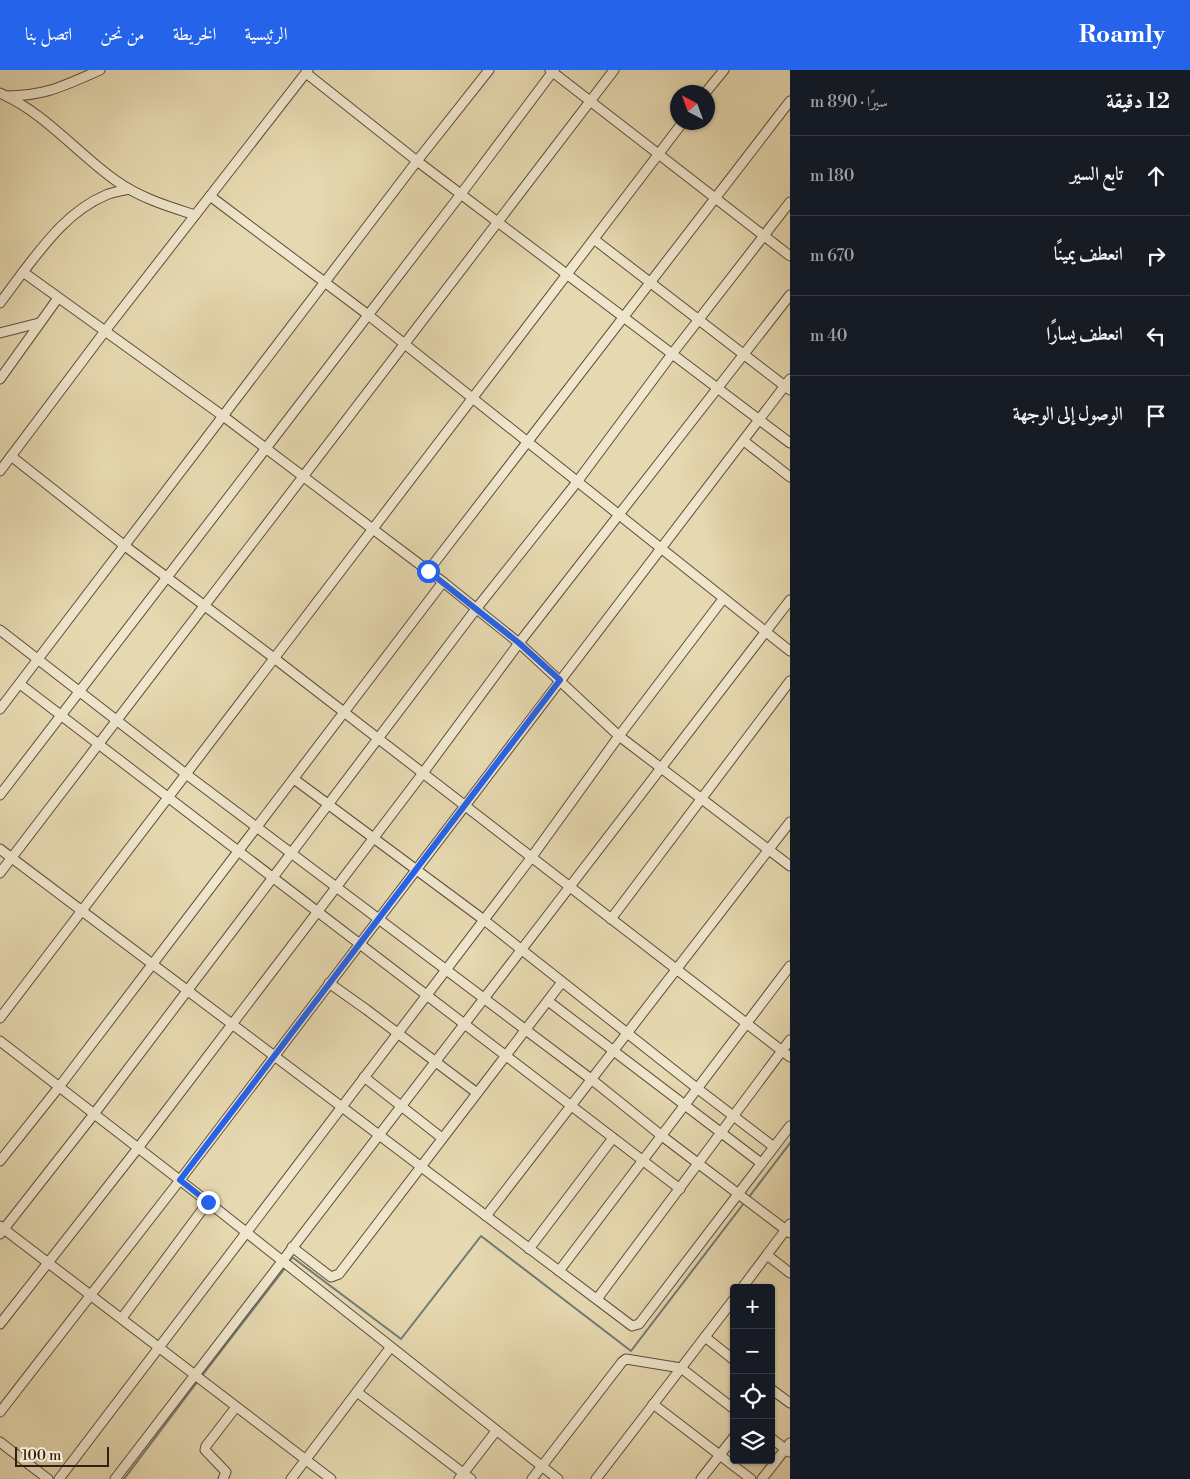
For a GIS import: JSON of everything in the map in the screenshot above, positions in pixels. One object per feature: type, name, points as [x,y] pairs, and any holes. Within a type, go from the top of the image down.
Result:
[{"type":"street","points":[[3,95],[26,96],[41,94],[60,88],[100,70]]},
{"type":"street","points":[[0,709],[417,161],[489,70]]},
{"type":"street","points":[[0,795],[367,314],[461,194],[552,70],[790,256]]},
{"type":"street","points":[[0,874],[614,70]]},
{"type":"street","points":[[712,85],[724,70]]},
{"type":"street","points":[[0,471],[105,331],[307,71],[417,161],[790,443]]},
{"type":"street","points":[[3,95],[47,122],[115,180],[129,189],[146,199],[195,215]]},
{"type":"street","points":[[428,571],[714,197],[790,101]]},
{"type":"street","points":[[0,1018],[677,130]]},
{"type":"street","points":[[0,302],[60,228],[81,209],[106,195],[129,189]]},
{"type":"street","points":[[210,196],[367,314],[790,651]]},
{"type":"street","points":[[331,1479],[91,1294],[1,1229],[94,1114],[476,609],[578,482],[672,354],[790,202]]},
{"type":"street","points":[[0,1412],[180,1180],[359,942],[759,420],[788,385],[744,354],[595,240]]},
{"type":"street","points":[[23,272],[222,416],[443,582],[519,643],[619,736],[790,866]]},
{"type":"street","points":[[0,1324],[138,1148],[423,773],[519,643],[790,295]]},
{"type":"street","points":[[0,379],[58,298]]},
{"type":"street","points":[[0,333],[39,323]]},
{"type":"street","points":[[744,441],[790,477]]},
{"type":"street","points":[[11,456],[125,546],[274,658],[790,1057]]},
{"type":"street","points":[[0,1161],[443,582]]},
{"type":"street","points":[[59,1479],[531,858],[619,736],[724,599]]},
{"type":"street","points":[[115,1479],[790,600]]},
{"type":"street","points":[[0,630],[256,828],[526,1030],[737,1193],[789,1229],[745,1284]]},
{"type":"street","points":[[611,919],[790,681]]},
{"type":"street","points":[[20,684],[680,1188]]},
{"type":"street","points":[[294,779],[484,920],[698,1089],[774,1146]]},
{"type":"street","points":[[486,1216],[790,822]]},
{"type":"street","points":[[0,849],[632,1326],[635,1327],[639,1324],[737,1193],[790,1126]]},
{"type":"street","points":[[560,1271],[790,966]]},
{"type":"street","points":[[292,1247],[331,1277],[336,1277],[562,982]]},
{"type":"street","points":[[329,983],[477,1093]]},
{"type":"street","points":[[548,1001],[761,1163]]},
{"type":"street","points":[[597,1299],[790,1040]]},
{"type":"street","points":[[0,1041],[180,1180],[558,1479]]},
{"type":"street","points":[[364,1078],[442,1138]]},
{"type":"street","points":[[529,1249],[613,1138]]},
{"type":"street","points":[[122,1318],[208,1202]]},
{"type":"street","points":[[767,1255],[790,1273]]},
{"type":"street","points":[[596,1479],[730,1303]]},
{"type":"street","points":[[705,1337],[730,1357]]},
{"type":"street","points":[[290,1479],[390,1348]]},
{"type":"street","points":[[532,1479],[626,1359],[680,1368],[730,1406]]},
{"type":"street","points":[[357,1392],[464,1477],[496,1430]]},
{"type":"street","points":[[775,1392],[790,1403]]},
{"type":"street","points":[[653,1404],[751,1479]]},
{"type":"street","points":[[222,1479],[226,1472],[205,1450],[206,1446],[236,1407]]},
{"type":"street","points":[[762,1479],[788,1448],[775,1440]]},
{"type":"street","points":[[0,1442],[48,1479]]},
{"type":"street","points":[[701,1479],[730,1442]]},
{"type":"waterway","points":[[749,1197],[790,1143]]},
{"type":"waterway","points":[[289,1262],[292,1257],[401,1339],[481,1236],[631,1351],[744,1203]]},
{"type":"waterway","points":[[201,1377],[285,1268]]},
{"type":"waterway","points":[[124,1479],[198,1381]]},
{"type":"route","points":[[208,1202],[180,1180],[560,680],[519,643],[428,571]]}]
